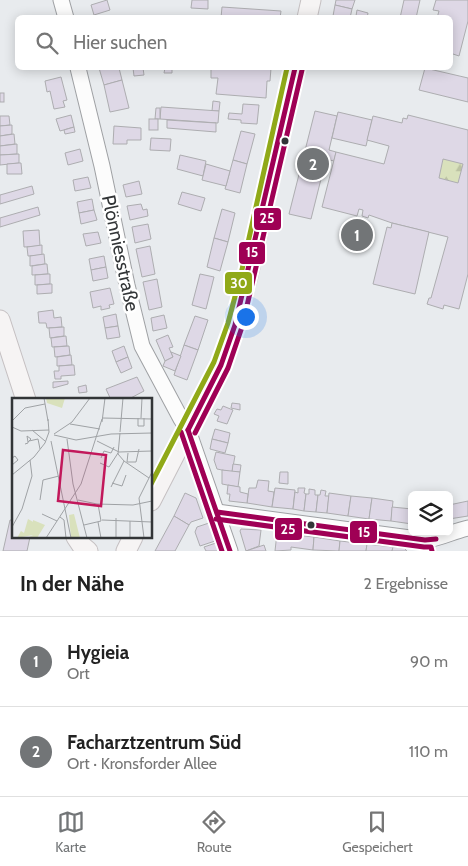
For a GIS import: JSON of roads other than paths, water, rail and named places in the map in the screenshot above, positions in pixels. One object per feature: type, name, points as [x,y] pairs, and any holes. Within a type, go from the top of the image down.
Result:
[{"type":"main road","points":[[307,15],[311,0]]},
{"type":"main road","points":[[152,499],[221,365],[235,325],[295,70]]},
{"type":"main road","points":[[0,320],[25,398]]},
{"type":"main road","points":[[66,538],[68,551]]},
{"type":"main road","points":[[76,538],[79,551]]},
{"type":"main road","points":[[77,538],[88,551]]},
{"type":"main road","points":[[126,551],[132,538]]},
{"type":"street","points":[[61,0],[65,15]]},
{"type":"street","name":"Plönniesstraße","points":[[78,70],[142,346],[180,419],[188,430],[230,551]]},
{"type":"street","points":[[217,512],[425,540],[438,545],[457,530],[468,528]]},
{"type":"place","name":"Facharztzentrum Süd","points":[[313,164]]},
{"type":"place","name":"Hygieia","points":[[357,235]]}]
